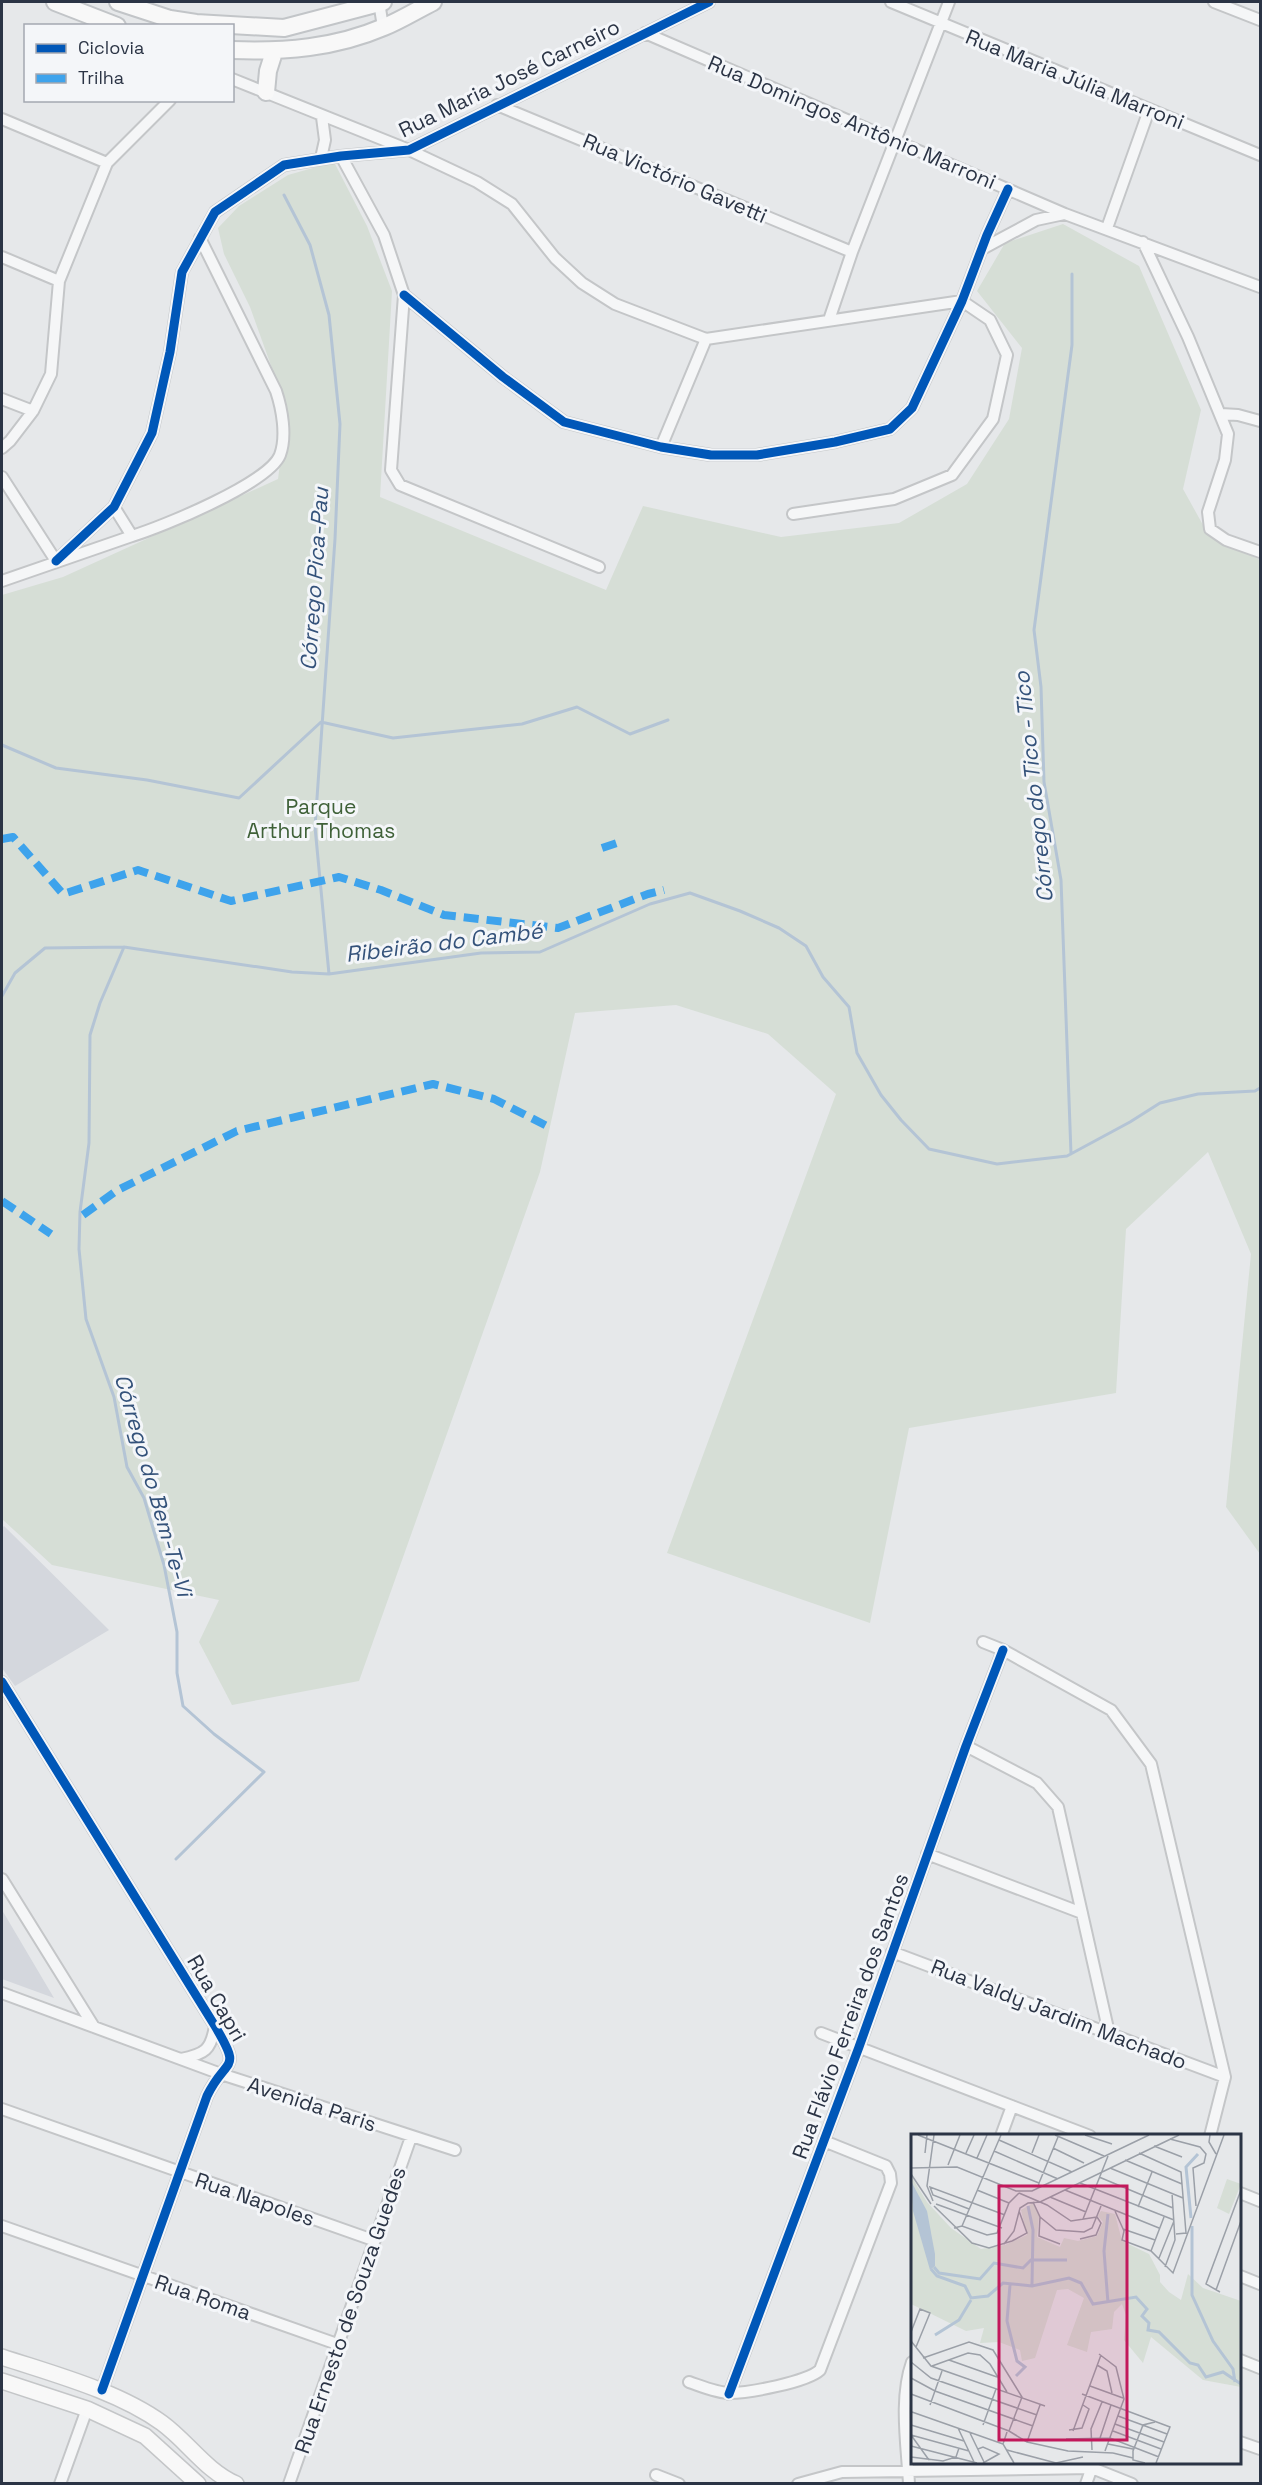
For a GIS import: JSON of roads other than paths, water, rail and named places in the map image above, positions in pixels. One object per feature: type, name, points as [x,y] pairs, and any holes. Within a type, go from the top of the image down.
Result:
[{"type":"main road","points":[[56,2],[112,24]]},
{"type":"main road","points":[[118,2],[171,19],[214,24]]},
{"type":"main road","points":[[234,25],[284,28],[380,2]]},
{"type":"main road","points":[[234,50],[274,52],[332,45],[383,27],[434,2]]},
{"type":"main road","points":[[266,92],[268,71],[274,52]]},
{"type":"main road","points":[[2,2356],[102,2391],[162,2423],[222,2478],[236,2484]]},
{"type":"main road","points":[[2,2381],[87,2409],[145,2436],[198,2484]]},
{"type":"street","points":[[380,2],[383,27]]},
{"type":"street","name":"Rua Maria José Carneiro","points":[[56,561],[114,507],[152,433],[171,352],[182,272],[215,212],[284,165],[321,158],[409,150],[709,2]]},
{"type":"street","name":"Rua Maria Júlia Marroni","points":[[891,2],[1260,155]]},
{"type":"street","points":[[829,320],[852,252],[949,2]]},
{"type":"street","points":[[1214,2],[1260,20]]},
{"type":"street","name":"Rua Domingos Antônio Marroni","points":[[645,33],[1065,214],[1260,287]]},
{"type":"street","points":[[234,80],[409,150],[477,182],[512,204],[555,258],[582,284],[615,304],[706,339],[962,301],[990,320],[1007,355],[993,419],[952,475],[894,499],[793,514]]},
{"type":"street","points":[[2,448],[33,411],[51,374],[59,281],[107,163],[168,102]]},
{"type":"street","name":"Rua Victório Gavetti","points":[[498,105],[852,252]]},
{"type":"street","points":[[1107,228],[1149,110]]},
{"type":"street","points":[[321,158],[325,140],[322,117]]},
{"type":"street","points":[[2,119],[107,163]]},
{"type":"street","points":[[341,156],[384,235],[404,295],[391,470],[400,485],[599,567]]},
{"type":"street","points":[[404,295],[503,377],[564,422],[661,447],[711,455],[757,455],[835,442],[890,429],[912,408],[962,301],[1008,189]]},
{"type":"street","points":[[982,249],[1036,220],[1065,214]]},
{"type":"street","points":[[2,581],[157,529],[264,474],[280,455],[283,432],[281,405],[276,391],[200,238]]},
{"type":"street","points":[[1143,242],[1188,337],[1221,414],[1229,440],[1208,512],[1210,529],[1226,540],[1260,552]]},
{"type":"street","points":[[2,257],[59,281]]},
{"type":"street","points":[[661,447],[706,339]]},
{"type":"street","points":[[2,399],[33,411]]},
{"type":"street","points":[[1221,414],[1260,421]]},
{"type":"street","points":[[2,477],[56,561]]},
{"type":"street","points":[[114,507],[132,536]]},
{"type":"street","points":[[983,1642],[1003,1650],[1111,1710],[1151,1764],[1225,2077],[1211,2134]]},
{"type":"street","name":"Rua Flávio Ferreira dos Santos","points":[[729,2394],[859,2047],[966,1746],[1003,1650]]},
{"type":"street","name":"Rua Capri","points":[[2,1683],[215,2026],[229,2049],[231,2057],[228,2068],[221,2074],[207,2096],[145,2276],[102,2391]]},
{"type":"street","points":[[966,1746],[1038,1783],[1058,1808],[1109,2032]]},
{"type":"street","points":[[927,1854],[1082,1913]]},
{"type":"street","points":[[2,1879],[94,2027]]},
{"type":"street","name":"Rua Valdy Jardim Machado","points":[[892,1952],[1225,2077]]},
{"type":"street","name":"Avenida Paris","points":[[2,1992],[221,2074],[455,2150]]},
{"type":"street","name":"Rua Capri","points":[[181,2059],[205,2052],[210,2045],[215,2026]]},
{"type":"street","points":[[820,2032],[1085,2134]]},
{"type":"street","points":[[1002,2134],[1012,2106]]},
{"type":"street","name":"Rua Napoles","points":[[2,2109],[373,2240]]},
{"type":"street","name":"Rua Ernesto de Souza Guedes","points":[[289,2484],[411,2137]]},
{"type":"street","points":[[689,2382],[729,2394],[798,2382],[812,2377],[820,2370],[891,2183],[886,2166],[824,2141]]},
{"type":"street","points":[[1241,2194],[1260,2201]]},
{"type":"street","name":"Rua Roma","points":[[2,2226],[337,2344]]},
{"type":"street","points":[[1241,2277],[1260,2284]]},
{"type":"street","points":[[1241,2361],[1260,2368]]},
{"type":"street","points":[[909,2484],[906,2389],[911,2366]]},
{"type":"street","points":[[60,2484],[87,2409]]},
{"type":"street","points":[[1241,2443],[1260,2449]]},
{"type":"street","points":[[798,2484],[842,2472],[989,2466],[1093,2465],[1132,2484]]},
{"type":"street","points":[[1086,2484],[1093,2465]]},
{"type":"street","points":[[656,2475],[679,2484]]},
{"type":"waterway","name":"Córrego Pica-Pau","points":[[284,195],[310,245],[329,315],[340,424],[335,539],[315,827],[329,974]]},
{"type":"waterway","name":"Córrego do Tico - Tico","points":[[1071,1154],[1061,880],[1044,782],[1041,687],[1034,630],[1072,345],[1072,274]]},
{"type":"waterway","name":"Córrego Pica-Pau","points":[[2,745],[56,768],[147,780],[239,798],[321,722],[393,738],[522,724],[577,707],[630,734],[668,720]]},
{"type":"waterway","name":"Ribeirão do Cambé","points":[[2,996],[15,973],[45,948],[124,947],[292,972],[329,974],[481,953],[540,952],[650,904],[690,893],[779,928],[806,946],[823,977],[849,1007],[857,1053],[881,1095],[929,1149],[997,1164],[1067,1156],[1160,1103],[1198,1094],[1255,1091],[1260,1088]]},
{"type":"waterway","name":"Córrego do Bem-Te-Vi","points":[[124,947],[100,1003],[90,1035],[89,1143],[80,1212],[79,1249],[86,1319],[114,1397],[127,1467],[144,1498],[164,1565],[177,1632],[177,1673],[183,1706],[214,1734],[264,1772],[176,1859]]},
{"type":"park label","name":"Parque Arthur Thomas","points":[[321,818]]}]
